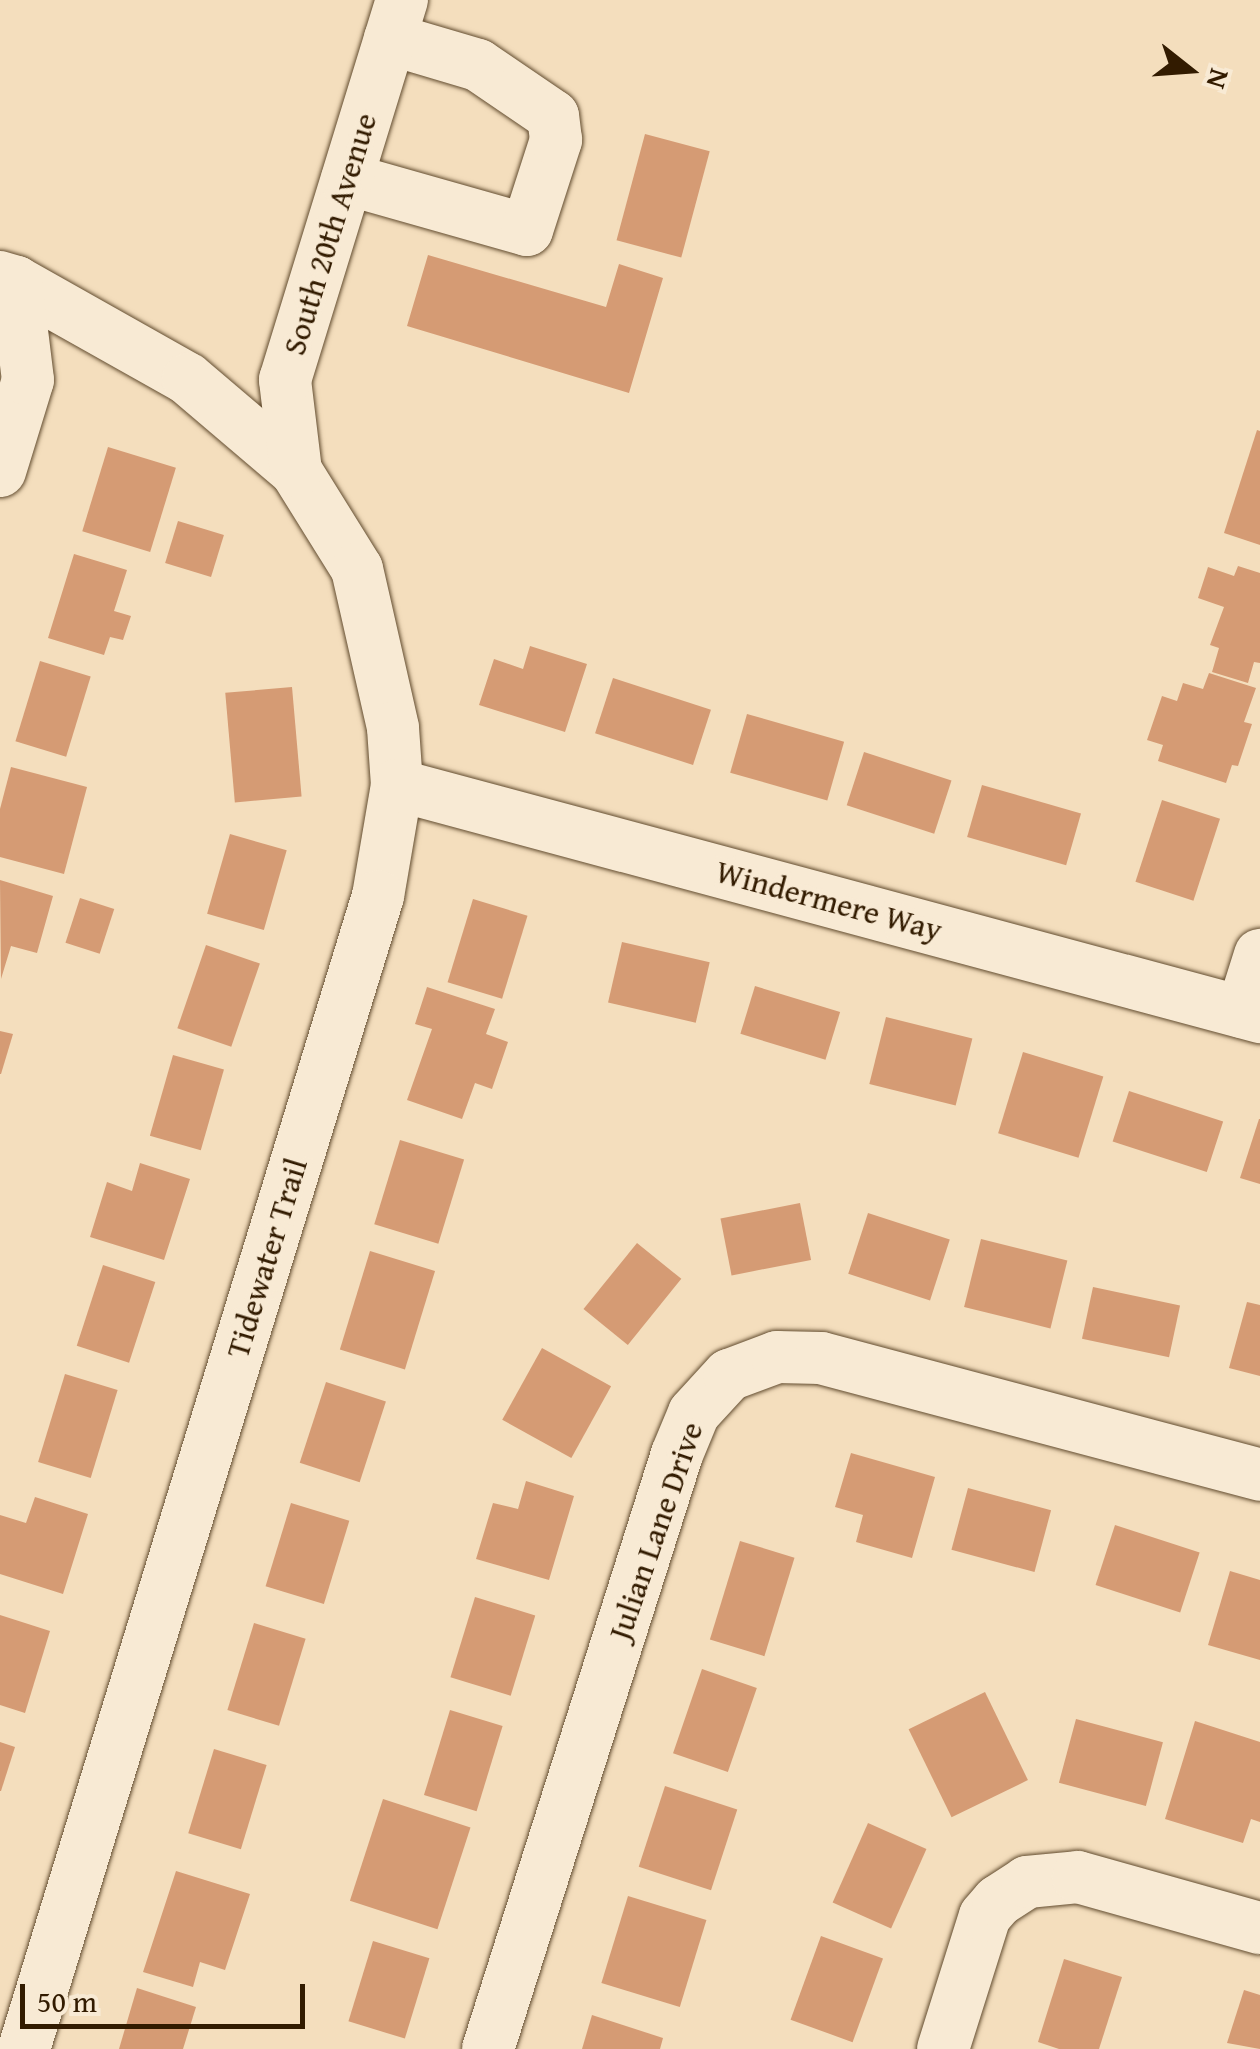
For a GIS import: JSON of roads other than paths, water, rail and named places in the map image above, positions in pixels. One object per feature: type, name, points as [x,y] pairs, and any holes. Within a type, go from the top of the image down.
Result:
[{"type":"street","name":"South 20th Avenue","points":[[296,471],[285,380],[396,20]]},
{"type":"street","points":[[347,178],[528,230],[556,140],[553,116],[478,65],[396,20]]},
{"type":"street","points":[[8,279],[188,380],[296,471]]},
{"type":"street","points":[[0,471],[28,380],[8,279]]},
{"type":"street","name":"Tidewater Trail","points":[[24,2049],[378,896],[397,785],[393,728],[357,569],[296,471]]},
{"type":"street","name":"Windermere Way","points":[[397,785],[1251,1015]]},
{"type":"street","points":[[1251,1015],[1260,955]]},
{"type":"street","name":"Julian Lane Drive","points":[[488,2049],[677,1454],[694,1414],[712,1390],[729,1376],[777,1357],[821,1358],[1260,1475]]},
{"type":"street","points":[[943,2049],[985,1916],[998,1900],[1027,1882],[1078,1877],[1260,1928]]}]
